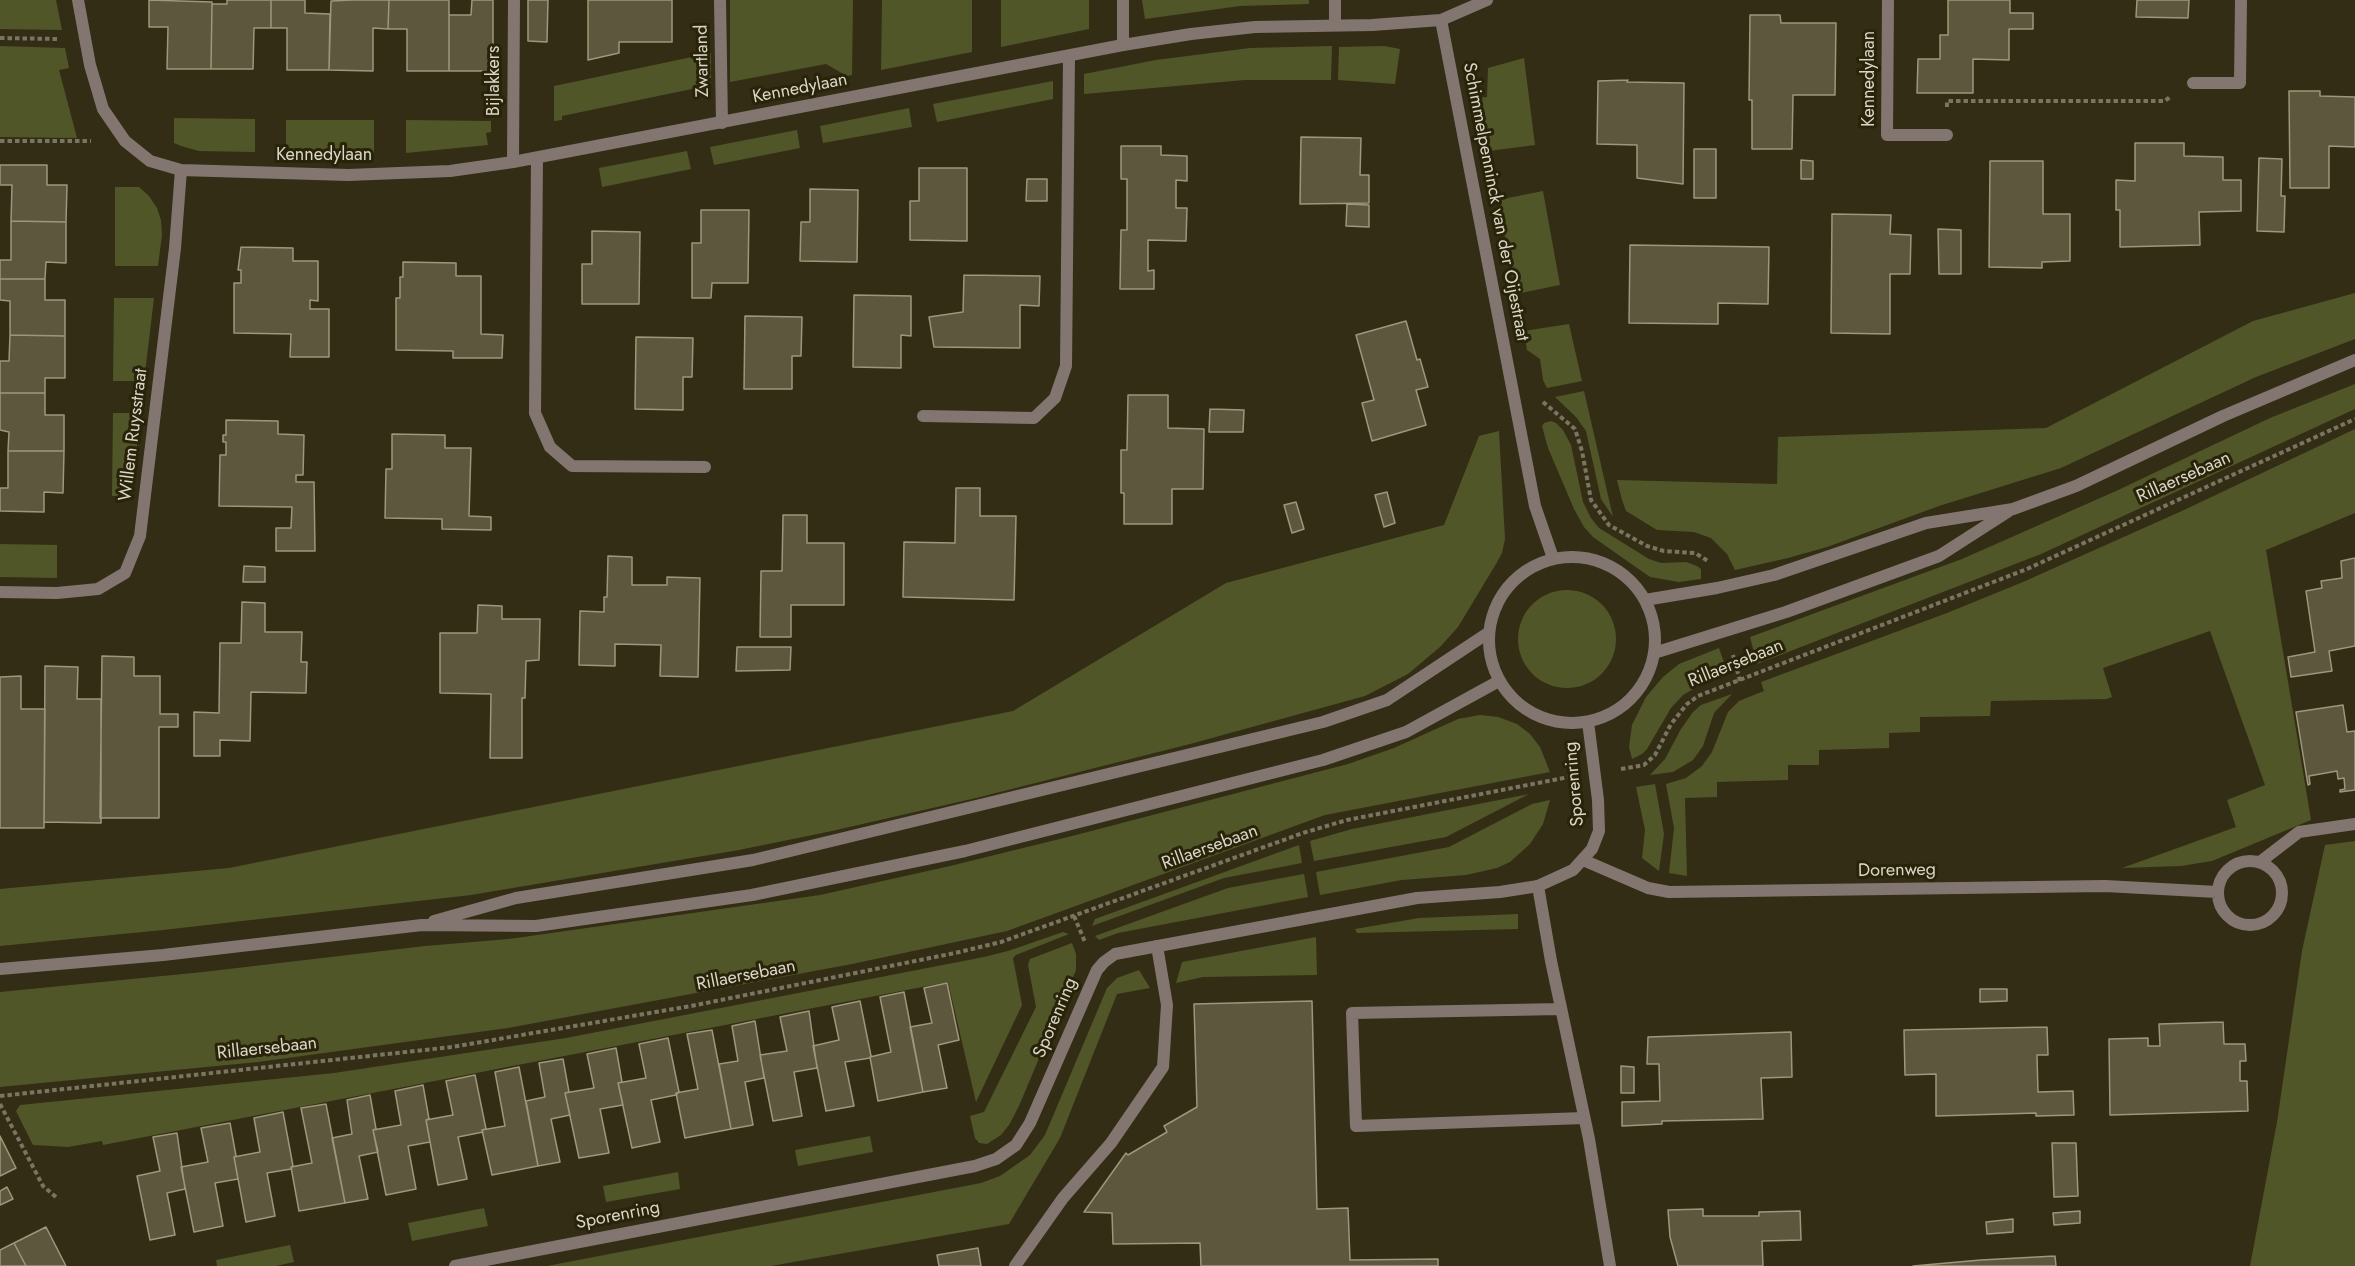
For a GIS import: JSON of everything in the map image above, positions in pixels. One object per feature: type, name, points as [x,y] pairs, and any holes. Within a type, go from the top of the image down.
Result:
[{"type":"street","name":"Kennedylaan","points":[[78,0],[85,40],[103,109],[125,141],[150,161],[182,170],[239,174],[348,175],[450,171],[537,158],[1123,45],[1191,34],[1255,27],[1372,25],[1441,20],[1487,0]]},
{"type":"street","name":"Bijlakkers","points":[[513,162],[514,0]]},
{"type":"street","name":"Zwartland","points":[[720,0],[722,123]]},
{"type":"street","points":[[1123,0],[1123,45]]},
{"type":"street","points":[[1335,0],[1335,25]]},
{"type":"street","name":"Kennedylaan","points":[[1888,0],[1887,135],[1947,135]]},
{"type":"street","points":[[2193,83],[2241,83],[2241,0]]},
{"type":"street","name":"Schimmelpenninck van der Oijestraat","points":[[1441,20],[1535,506],[1553,558]]},
{"type":"street","points":[[923,416],[1034,418],[1054,398],[1066,366],[1069,56]]},
{"type":"street","points":[[537,158],[536,413],[550,447],[572,466],[705,467]]},
{"type":"street","name":"Willem Ruysstraat","points":[[0,592],[57,593],[98,589],[125,573],[140,537],[182,170]]},
{"type":"street","name":"Rillaersebaan","points":[[1645,600],[1717,588],[1774,575],[1926,523],[2013,509],[2076,486],[2223,416],[2355,360]]},
{"type":"street","name":"Rillaersebaan","points":[[1654,653],[1786,612],[1939,556],[2013,509]]},
{"type":"street","points":[[1580,557],[1605,563],[1628,578],[1645,600],[1654,626],[1654,653],[1647,678],[1632,698],[1612,713],[1588,722],[1567,723],[1547,720],[1528,711],[1512,698],[1499,681],[1490,658],[1488,633],[1495,608],[1508,586],[1528,569],[1553,558],[1580,557]]},
{"type":"street","points":[[422,925],[516,897],[753,860],[1323,722],[1387,700],[1488,633]]},
{"type":"street","points":[[0,969],[163,955],[422,925],[547,924],[752,895],[965,851],[1323,760],[1406,732],[1499,681]]},
{"type":"street","name":"Sporenring","points":[[455,1266],[975,1166],[996,1159],[1016,1145],[1030,1123],[1096,970],[1115,954],[1417,898],[1500,892],[1538,886],[1573,870],[1592,849],[1599,831],[1598,800],[1588,722]]},
{"type":"street","points":[[2260,862],[2299,832],[2355,824]]},
{"type":"street","name":"Dorenweg","points":[[1583,860],[1647,888],[1669,892],[2106,886],[2217,892]]},
{"type":"street","points":[[2245,861],[2260,862],[2274,870],[2282,884],[2282,900],[2275,914],[2265,923],[2253,926],[2240,924],[2228,917],[2221,907],[2217,892],[2222,878],[2232,867],[2245,861]]},
{"type":"street","points":[[1538,886],[1611,1266]]},
{"type":"street","points":[[1015,1266],[1063,1198],[1111,1143],[1163,1067],[1167,1005],[1157,946]]},
{"type":"street","points":[[1561,1009],[1352,1012],[1356,1126],[1584,1118]]},
{"type":"path","points":[[0,38],[85,40]]},
{"type":"path","points":[[1947,135],[1947,101],[2165,101],[2193,83]]},
{"type":"path","points":[[0,141],[125,141]]},
{"type":"path","points":[[1514,392],[1536,396],[1575,429],[1582,451],[1591,500],[1609,525],[1647,546],[1664,551],[1695,553],[1705,558],[1717,588]]},
{"type":"path","name":"Rillaersebaan","points":[[0,1096],[452,1047],[691,1006],[955,953],[1001,942],[1280,841],[1347,820],[1644,765],[1655,755],[1671,724],[1686,704],[1698,696],[2027,569],[2355,419]]},
{"type":"path","points":[[1726,630],[1740,681]]},
{"type":"path","points":[[0,1104],[43,1186],[56,1197]]},
{"type":"green space","points":[[0,0],[56,0],[62,30],[0,29]]},
{"type":"green space","points":[[730,0],[853,0],[852,75],[847,76],[826,64],[730,82]]},
{"type":"green space","points":[[882,0],[972,0],[972,52],[881,70]]},
{"type":"green space","points":[[1001,0],[1089,0],[1089,29],[1001,47]]},
{"type":"green space","points":[[1142,0],[1309,0],[1309,4],[1240,6],[1145,19]]},
{"type":"green space","points":[[0,46],[65,48],[69,68],[59,70],[77,138],[0,137]]},
{"type":"green space","points":[[1332,46],[1331,80],[1245,80],[1084,94],[1084,74],[1156,60],[1250,48]]},
{"type":"green space","points":[[1384,46],[1400,49],[1395,84],[1338,80],[1339,47]]},
{"type":"green space","points":[[711,53],[711,85],[562,116],[562,120],[554,121],[554,86]]},
{"type":"green space","points":[[1524,58],[1535,145],[1489,151],[1479,98],[1487,97],[1488,68]]},
{"type":"green space","points":[[1053,81],[1053,99],[937,122],[933,104]]},
{"type":"green space","points":[[909,108],[912,127],[823,143],[820,126]]},
{"type":"green space","points":[[174,118],[255,119],[255,152],[199,151],[181,146],[174,143]]},
{"type":"green space","points":[[286,120],[374,120],[374,153],[286,152]]},
{"type":"green space","points":[[406,120],[491,121],[491,132],[486,133],[488,145],[406,153]]},
{"type":"green space","points":[[797,130],[800,148],[714,165],[710,147]]},
{"type":"green space","points":[[687,151],[691,169],[602,187],[599,168]]},
{"type":"green space","points":[[115,187],[139,187],[157,208],[162,235],[158,266],[115,266]]},
{"type":"green space","points":[[1543,191],[1560,285],[1516,294],[1498,200]]},
{"type":"green space","points":[[2355,293],[2355,339],[2256,377],[2061,468],[1939,506],[1827,547],[1735,570],[1727,554],[1711,538],[1694,532],[1657,530],[1626,511],[1622,500],[1617,480],[1777,484],[1778,437],[2046,428],[2253,321]]},
{"type":"green space","points":[[114,298],[154,298],[144,381],[113,381]]},
{"type":"green space","points":[[1569,324],[1582,381],[1547,388],[1543,380],[1540,359],[1527,350],[1524,331]]},
{"type":"green space","points":[[2355,384],[2355,409],[2041,554],[1757,664],[1750,637],[1962,559],[2116,491],[2270,418]]},
{"type":"green space","points":[[1584,391],[1613,517],[1601,499],[1586,431],[1576,417],[1555,397]]},
{"type":"green space","points":[[113,413],[141,413],[131,496],[112,496]]},
{"type":"green space","points":[[1551,421],[1563,430],[1571,445],[1583,502],[1599,528],[1649,559],[1661,563],[1686,562],[1697,566],[1701,569],[1701,579],[1679,582],[1650,577],[1593,537],[1584,527],[1574,509],[1548,448],[1542,426]]},
{"type":"green space","points":[[2355,429],[2355,513],[2266,550],[2311,820],[2212,861],[2181,866],[2122,868],[2236,827],[2227,800],[2265,785],[2210,631],[2103,668],[2112,697],[2107,699],[1991,701],[1990,716],[1920,717],[1920,732],[1889,733],[1889,748],[1819,750],[1819,765],[1788,765],[1788,780],[1717,782],[1717,797],[1685,798],[1687,876],[1669,873],[1674,828],[1666,784],[1686,778],[1702,766],[1712,752],[1728,712],[1739,701],[1764,691],[1761,682],[1947,613],[2023,582],[2184,510]]},
{"type":"green space","points":[[1499,431],[1505,539],[1502,553],[1458,627],[1440,647],[1408,674],[1365,696],[1190,744],[976,798],[739,850],[471,895],[0,946],[0,889],[229,868],[1013,711],[1226,583],[1444,525],[1479,436]]},
{"type":"green space","points":[[0,544],[57,545],[57,578],[0,577]]},
{"type":"green space","points":[[1567,590],[1577,591],[1594,598],[1608,612],[1615,629],[1615,649],[1608,666],[1594,680],[1577,687],[1567,688],[1557,687],[1540,680],[1526,666],[1519,649],[1518,639],[1519,629],[1526,612],[1540,598],[1557,591]]},
{"type":"green space","points":[[1719,648],[1727,671],[1725,676],[1700,685],[1683,695],[1671,708],[1647,749],[1632,759],[1629,747],[1632,725],[1646,697],[1663,677],[1679,664]]},
{"type":"green space","points":[[1732,694],[1714,713],[1703,746],[1693,760],[1673,772],[1650,775],[1665,759],[1693,712],[1701,705]]},
{"type":"green space","points":[[1480,715],[1498,717],[1517,724],[1530,734],[1540,747],[1550,772],[1325,815],[1007,931],[852,964],[508,1028],[258,1062],[0,1087],[0,992],[509,939],[820,895],[1076,835],[1348,764],[1394,748],[1458,719]]},
{"type":"green space","points":[[1655,784],[1664,834],[1659,871],[1642,858],[1645,830],[1636,787]]},
{"type":"green space","points":[[1529,794],[1446,837],[1314,861],[1310,841],[1352,829]]},
{"type":"green space","points":[[1550,800],[1543,824],[1530,844],[1510,862],[1497,868],[1466,875],[1402,880],[1320,895],[1316,872],[1449,847],[1532,804]]},
{"type":"green space","points":[[2355,841],[2355,1266],[2250,1266],[2277,1122],[2302,951],[2325,845]]},
{"type":"green space","points":[[1299,845],[1302,863],[1224,878],[1092,926],[1095,919]]},
{"type":"green space","points":[[1304,874],[1308,897],[1118,933],[1099,940],[1095,936],[1228,888]]},
{"type":"green space","points":[[1518,914],[1518,929],[1357,933],[1355,929],[1419,918]]},
{"type":"green space","points":[[1063,932],[1069,934],[1013,958],[1022,1005],[976,1102],[948,982],[103,1145],[102,1141],[68,1147],[33,1145],[16,1111],[20,1105],[334,1073],[566,1038],[984,957]]},
{"type":"green space","points":[[1316,937],[1317,975],[1203,977],[1176,983],[1182,962]]},
{"type":"green space","points":[[1072,943],[1076,954],[1076,970],[1019,1106],[1001,1135],[987,1144],[979,1143],[975,1138],[970,1116],[984,1112],[1036,1007],[1028,965],[1030,959]]},
{"type":"green space","points":[[1139,970],[1150,988],[1117,994],[1060,1138],[1009,1224],[771,1266],[547,1266],[981,1183],[1000,1176],[1030,1155],[1045,1135],[1107,988],[1117,978]]},
{"type":"green space","points":[[870,1136],[873,1152],[798,1166],[795,1150]]},
{"type":"green space","points":[[678,1172],[680,1189],[606,1202],[603,1186]]},
{"type":"green space","points":[[484,1208],[488,1226],[412,1241],[408,1223]]},
{"type":"green space","points":[[290,1245],[294,1262],[276,1266],[217,1266],[216,1260]]},
{"type":"building","points":[[149,0],[212,2],[211,69],[167,69],[168,27],[149,27]]},
{"type":"building","points":[[227,0],[271,0],[271,28],[254,28],[253,69],[211,69],[212,4],[227,4]]},
{"type":"building","points":[[271,0],[305,0],[305,13],[330,14],[329,70],[287,70],[287,28],[271,28]]},
{"type":"building","points":[[389,0],[388,29],[373,28],[373,71],[329,70],[331,1]]},
{"type":"building","points":[[389,0],[449,0],[449,71],[407,71],[407,29],[388,29]]},
{"type":"building","points":[[472,0],[493,0],[493,71],[449,71],[449,15],[471,15]]},
{"type":"building","points":[[528,0],[548,0],[547,42],[528,41]]},
{"type":"building","points":[[588,0],[672,0],[672,42],[619,42],[619,53],[588,60]]},
{"type":"building","points":[[1948,0],[2010,0],[2010,13],[2033,13],[2033,29],[2009,29],[2009,60],[1973,59],[1973,93],[1917,93],[1918,59],[1940,59],[1940,35],[1948,35]]},
{"type":"building","points":[[2137,0],[2189,0],[2188,18],[2136,17]]},
{"type":"building","points":[[1750,15],[1780,15],[1781,23],[1836,23],[1835,95],[1793,95],[1792,149],[1752,149],[1752,100],[1749,100]]},
{"type":"building","points":[[1628,80],[1627,82],[1684,83],[1683,184],[1637,178],[1637,145],[1597,144],[1598,81]]},
{"type":"building","points":[[2289,91],[2320,91],[2320,96],[2355,97],[2355,147],[2329,146],[2329,188],[2290,188]]},
{"type":"building","points":[[1301,137],[1361,138],[1360,175],[1369,175],[1369,203],[1300,204]]},
{"type":"building","points":[[2135,143],[2184,143],[2184,156],[2223,157],[2223,180],[2241,180],[2241,211],[2199,212],[2200,245],[2120,247],[2120,210],[2116,210],[2116,180],[2135,181]]},
{"type":"building","points":[[1121,146],[1161,146],[1161,155],[1187,156],[1187,181],[1176,180],[1176,208],[1187,208],[1186,241],[1148,240],[1148,271],[1154,270],[1154,289],[1120,289],[1121,230],[1127,230],[1127,179],[1121,179]]},
{"type":"building","points":[[1694,149],[1716,149],[1716,198],[1694,198]]},
{"type":"building","points":[[2259,158],[2282,159],[2281,196],[2285,196],[2284,232],[2257,231]]},
{"type":"building","points":[[1801,160],[1813,161],[1813,179],[1801,179]]},
{"type":"building","points":[[1990,161],[2043,161],[2043,214],[2070,214],[2070,261],[2042,262],[2042,268],[1989,267]]},
{"type":"building","points":[[0,165],[47,165],[47,185],[67,185],[66,222],[11,221],[12,185],[0,185]]},
{"type":"building","points":[[919,168],[967,168],[967,241],[910,240],[910,201],[919,201]]},
{"type":"building","points":[[1027,179],[1047,179],[1047,201],[1026,201]]},
{"type":"building","points":[[810,189],[858,190],[857,262],[800,261],[801,222],[810,222]]},
{"type":"building","points":[[1347,204],[1369,205],[1369,227],[1346,226]]},
{"type":"building","points":[[701,210],[749,210],[748,283],[712,283],[711,298],[692,298],[692,243],[701,243]]},
{"type":"building","points":[[1832,214],[1891,215],[1890,234],[1911,235],[1910,274],[1890,274],[1890,334],[1831,333]]},
{"type":"building","points":[[11,221],[66,222],[66,263],[46,262],[45,279],[0,279],[0,260],[11,260]]},
{"type":"building","points":[[1938,229],[1961,230],[1961,274],[1939,274]]},
{"type":"building","points":[[592,231],[640,232],[639,304],[582,304],[582,264],[592,264]]},
{"type":"building","points":[[1630,245],[1769,247],[1768,304],[1718,303],[1718,324],[1629,323]]},
{"type":"building","points":[[241,247],[293,248],[293,261],[318,261],[318,301],[310,300],[310,309],[329,309],[329,357],[290,357],[291,334],[234,333],[234,283],[241,283],[241,270],[238,270]]},
{"type":"building","points":[[403,262],[456,263],[456,276],[481,276],[481,334],[503,335],[502,358],[453,358],[453,351],[396,350],[396,298],[400,298]]},
{"type":"building","points":[[964,275],[1040,276],[1039,306],[1020,305],[1020,348],[934,347],[929,317],[963,312]]},
{"type":"building","points":[[0,279],[45,279],[45,300],[65,300],[65,336],[10,335],[10,301],[0,300]]},
{"type":"building","points":[[854,295],[911,296],[911,336],[901,335],[901,368],[853,367]]},
{"type":"building","points":[[745,316],[802,317],[801,356],[792,356],[792,389],[744,389]]},
{"type":"building","points":[[1406,321],[1417,360],[1420,359],[1428,387],[1416,390],[1426,425],[1372,441],[1362,403],[1374,400],[1356,335]]},
{"type":"building","points":[[10,335],[65,336],[65,378],[45,378],[45,393],[0,393],[0,361],[9,361]]},
{"type":"building","points":[[636,337],[693,338],[692,377],[683,377],[683,410],[635,409]]},
{"type":"building","points":[[0,393],[45,393],[45,415],[64,415],[64,451],[8,451],[9,432],[0,430]]},
{"type":"building","points":[[1128,395],[1168,395],[1168,428],[1204,429],[1203,489],[1172,489],[1172,524],[1124,524],[1121,450],[1127,450]]},
{"type":"building","points":[[1210,409],[1244,410],[1243,432],[1209,432]]},
{"type":"building","points":[[226,420],[278,421],[278,434],[304,435],[303,475],[296,475],[296,482],[314,482],[315,551],[276,551],[276,528],[291,528],[292,507],[219,506],[220,455],[226,455],[226,442],[223,442],[223,435],[226,435]]},
{"type":"building","points":[[392,434],[445,435],[445,448],[471,448],[469,516],[491,517],[491,530],[442,529],[442,519],[385,518],[386,469],[392,469]]},
{"type":"building","points":[[8,451],[64,451],[63,493],[44,492],[44,512],[0,511],[0,488],[8,488]]},
{"type":"building","points":[[956,488],[980,488],[980,516],[1016,516],[1014,600],[903,597],[904,542],[955,543]]},
{"type":"building","points":[[1387,492],[1395,523],[1384,527],[1375,495]]},
{"type":"building","points":[[1296,502],[1304,529],[1292,533],[1284,505]]},
{"type":"building","points":[[783,515],[807,515],[807,543],[844,543],[844,605],[791,605],[791,637],[760,637],[761,571],[782,571]]},
{"type":"building","points":[[608,556],[632,557],[632,585],[667,585],[667,577],[700,578],[698,677],[660,676],[661,645],[615,644],[615,666],[579,665],[580,611],[604,612],[604,597],[607,597]]},
{"type":"building","points":[[2355,558],[2355,646],[2329,651],[2332,671],[2291,677],[2288,657],[2315,652],[2306,591],[2322,588],[2321,581],[2342,578],[2341,561]]},
{"type":"building","points":[[244,566],[265,567],[265,582],[243,582]]},
{"type":"building","points":[[242,602],[265,603],[265,632],[302,632],[301,662],[307,662],[306,693],[251,692],[250,741],[220,740],[220,756],[194,756],[194,712],[219,713],[220,643],[241,643]]},
{"type":"building","points":[[478,605],[502,606],[502,619],[540,619],[539,660],[526,661],[525,698],[522,698],[522,758],[490,758],[491,694],[440,693],[440,633],[477,633]]},
{"type":"building","points":[[737,647],[791,647],[790,670],[736,671]]},
{"type":"building","points":[[102,656],[134,657],[134,676],[160,676],[160,714],[178,714],[178,727],[159,727],[159,818],[100,818]]},
{"type":"building","points":[[45,666],[78,667],[77,699],[101,699],[101,823],[44,822]]},
{"type":"building","points":[[21,676],[21,709],[45,709],[44,828],[0,828],[0,677]]},
{"type":"building","points":[[2343,705],[2347,732],[2355,731],[2355,790],[2340,792],[2345,789],[2344,778],[2338,779],[2337,771],[2309,776],[2310,784],[2308,785],[2296,712]]},
{"type":"building","points":[[947,983],[959,1040],[938,1045],[947,1088],[923,1092],[910,1027],[932,1023],[924,988]]},
{"type":"building","points":[[1980,989],[2007,989],[2007,1001],[1980,1002]]},
{"type":"building","points":[[904,992],[923,1092],[878,1101],[870,1057],[891,1052],[880,997]]},
{"type":"building","points":[[860,1001],[871,1056],[845,1062],[854,1106],[826,1111],[813,1046],[839,1040],[832,1007]]},
{"type":"building","points":[[1312,1001],[1317,1209],[1348,1208],[1350,1260],[1438,1259],[1438,1266],[1201,1266],[1200,1243],[1113,1244],[1112,1213],[1084,1212],[1126,1153],[1128,1155],[1167,1132],[1164,1126],[1197,1107],[1194,1004]]},
{"type":"building","points":[[809,1011],[817,1068],[794,1072],[802,1116],[773,1121],[760,1055],[787,1051],[780,1017]]},
{"type":"building","points":[[755,1021],[764,1078],[745,1082],[753,1125],[731,1129],[719,1064],[738,1061],[732,1026]]},
{"type":"building","points":[[2223,1022],[2224,1044],[2245,1044],[2246,1061],[2240,1061],[2240,1081],[2247,1081],[2248,1111],[2110,1115],[2109,1039],[2148,1038],[2148,1046],[2160,1046],[2159,1024]]},
{"type":"building","points":[[2047,1027],[2048,1055],[2037,1055],[2038,1092],[2073,1091],[2074,1115],[2036,1116],[2036,1113],[1936,1116],[1936,1074],[1905,1075],[1904,1030]]},
{"type":"building","points":[[712,1030],[731,1129],[685,1138],[676,1093],[698,1089],[687,1034]]},
{"type":"building","points":[[1791,1032],[1792,1077],[1761,1078],[1763,1119],[1662,1121],[1662,1124],[1622,1126],[1622,1102],[1660,1101],[1659,1064],[1647,1064],[1648,1037]]},
{"type":"building","points":[[668,1038],[679,1092],[676,1095],[651,1100],[660,1142],[632,1148],[618,1083],[646,1078],[639,1044]]},
{"type":"building","points":[[616,1048],[622,1082],[618,1083],[623,1105],[600,1109],[609,1153],[579,1158],[565,1093],[594,1088],[587,1054]]},
{"type":"building","points":[[563,1059],[569,1092],[565,1093],[570,1115],[551,1119],[560,1162],[538,1166],[526,1101],[545,1097],[539,1063]]},
{"type":"building","points":[[1621,1066],[1634,1067],[1634,1093],[1621,1093]]},
{"type":"building","points":[[519,1067],[538,1166],[492,1175],[482,1130],[505,1126],[495,1072]]},
{"type":"building","points":[[475,1075],[486,1129],[482,1130],[483,1132],[458,1137],[467,1179],[438,1185],[426,1120],[453,1115],[446,1081]]},
{"type":"building","points":[[423,1085],[429,1119],[426,1120],[430,1142],[408,1146],[416,1189],[386,1195],[373,1130],[401,1125],[395,1091]]},
{"type":"building","points":[[370,1095],[376,1129],[373,1130],[378,1152],[359,1156],[368,1199],[345,1203],[332,1138],[352,1134],[347,1100]]},
{"type":"building","points":[[326,1104],[345,1203],[299,1211],[291,1167],[312,1163],[301,1108]]},
{"type":"building","points":[[283,1112],[293,1166],[291,1169],[267,1173],[275,1216],[246,1222],[234,1157],[260,1152],[254,1118]]},
{"type":"building","points":[[230,1123],[238,1179],[215,1183],[223,1226],[194,1232],[181,1167],[208,1162],[201,1128]]},
{"type":"building","points":[[177,1133],[185,1189],[167,1193],[175,1235],[150,1240],[137,1176],[160,1171],[153,1137]]},
{"type":"building","points":[[0,1136],[16,1168],[0,1176]]},
{"type":"building","points":[[2052,1143],[2076,1143],[2078,1196],[2054,1197]]},
{"type":"building","points":[[7,1187],[13,1199],[0,1205],[0,1191]]},
{"type":"building","points":[[1703,1209],[1703,1216],[1759,1216],[1759,1212],[1800,1211],[1801,1240],[1762,1241],[1763,1266],[1678,1266],[1670,1237],[1668,1210]]},
{"type":"building","points":[[2080,1211],[2080,1223],[2054,1225],[2053,1213]]},
{"type":"building","points":[[2013,1219],[2013,1232],[1987,1234],[1986,1222]]},
{"type":"building","points":[[46,1227],[66,1266],[26,1266],[14,1243]]},
{"type":"building","points":[[14,1243],[26,1266],[0,1266],[0,1250]]},
{"type":"building","points":[[978,1248],[981,1266],[939,1266],[937,1255]]},
{"type":"building","points":[[2055,1256],[2056,1266],[1913,1266],[1981,1260]]}]
